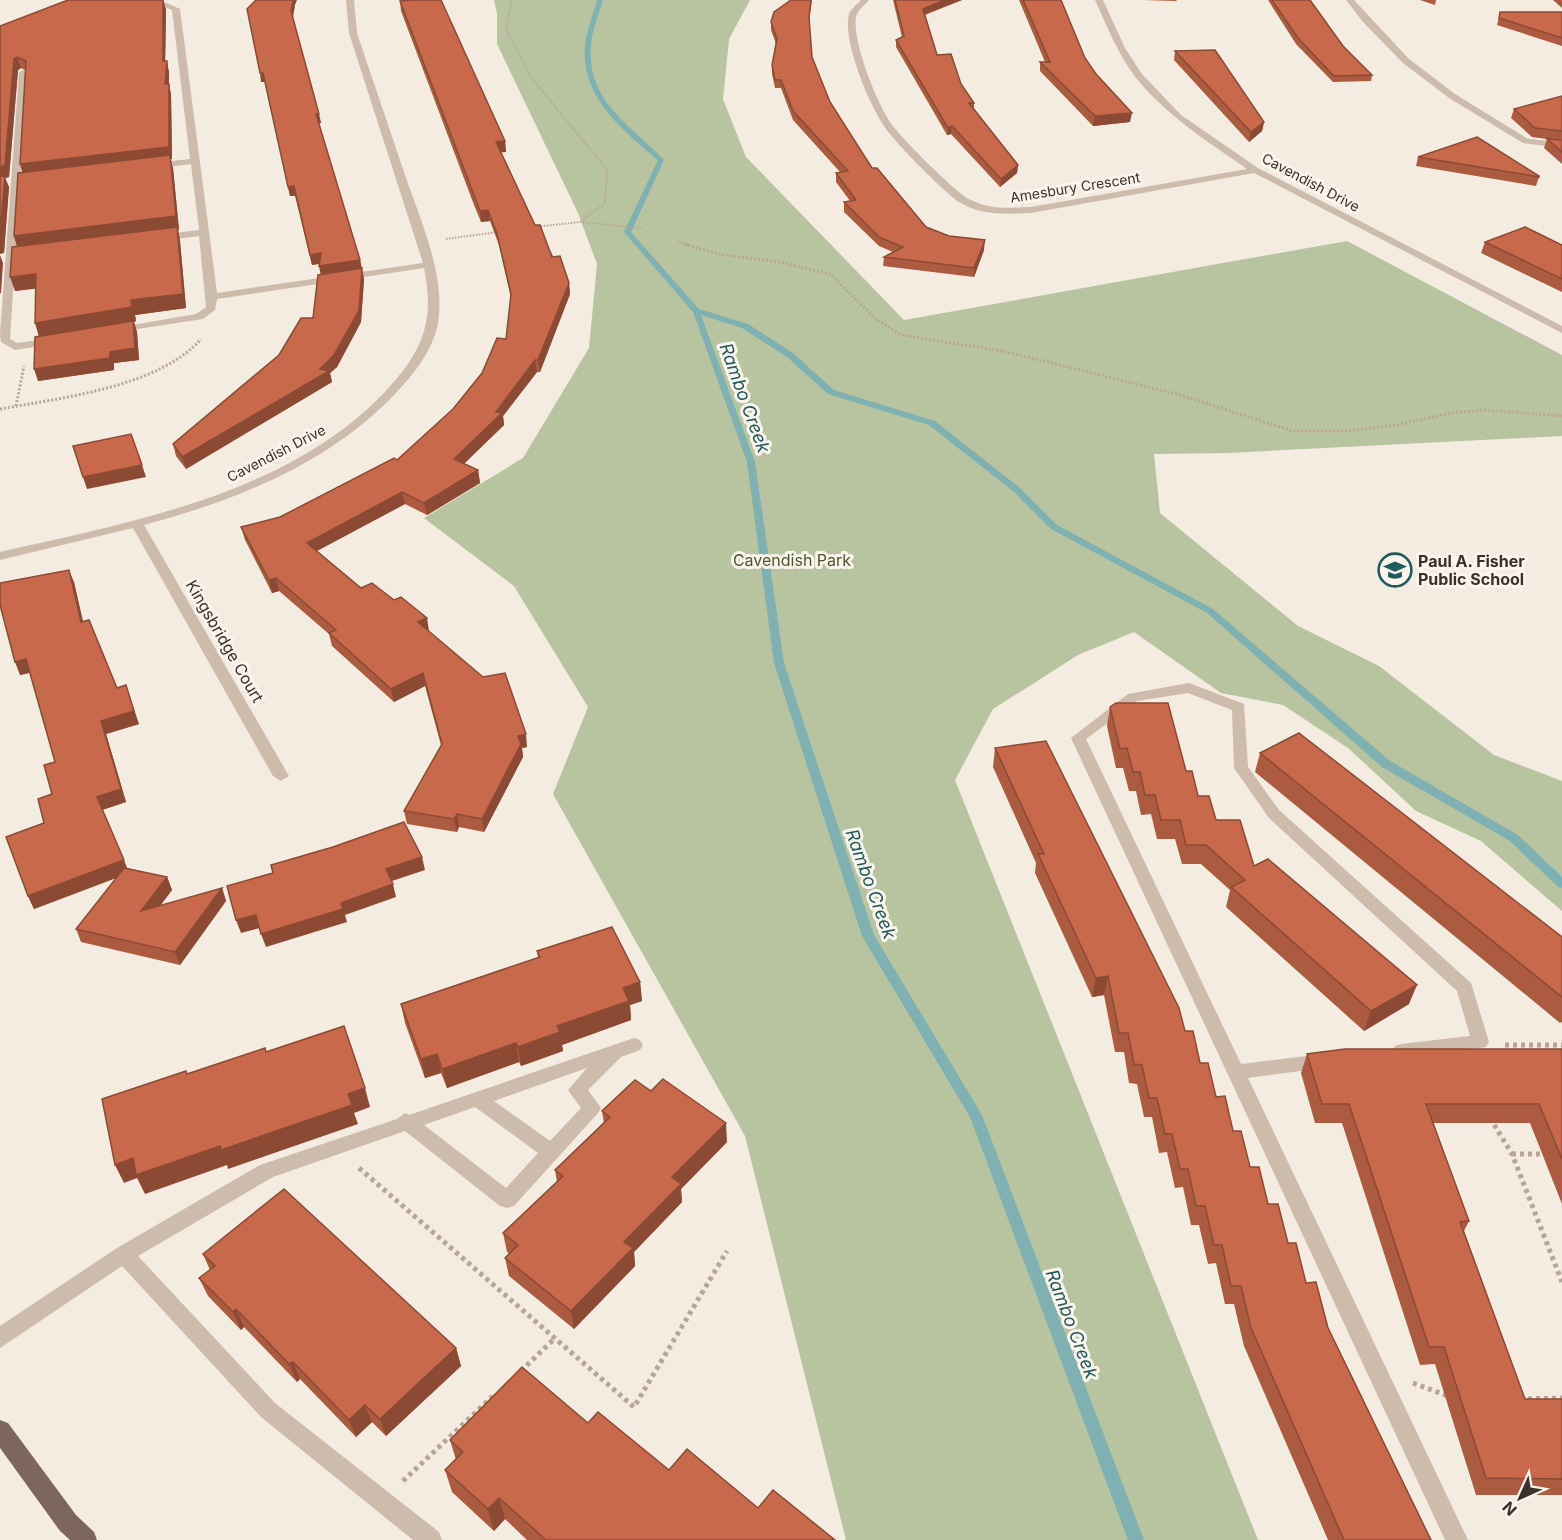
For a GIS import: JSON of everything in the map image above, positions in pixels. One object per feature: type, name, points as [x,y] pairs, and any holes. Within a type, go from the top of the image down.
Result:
[{"type":"main road","points":[[0,1430],[68,1523],[86,1540]]},
{"type":"street","points":[[108,332],[199,317],[211,308],[212,297],[176,9],[153,0]]},
{"type":"street","name":"Cavendish Drive","points":[[0,556],[138,525],[235,492],[293,464],[339,437],[374,410],[417,361],[431,332],[434,307],[423,243],[353,33],[351,0]]},
{"type":"street","name":"Amesbury Crescent","points":[[865,0],[852,13],[852,38],[886,123],[922,162],[963,200],[994,212],[1031,210],[1255,170]]},
{"type":"street","name":"Cavendish Drive","points":[[1099,0],[1121,48],[1139,76],[1178,117],[1255,170],[1562,330]]},
{"type":"street","points":[[1350,0],[1406,61],[1452,96],[1526,141],[1562,145]]},
{"type":"street","points":[[23,72],[10,182],[5,257],[5,340],[15,347],[63,339]]},
{"type":"street","points":[[139,167],[195,161]]},
{"type":"street","points":[[10,182],[25,181]]},
{"type":"street","points":[[147,240],[204,232]]},
{"type":"street","points":[[5,257],[21,256]]},
{"type":"street","points":[[212,297],[427,265]]},
{"type":"street","name":"Kingsbridge Court","points":[[138,525],[281,776]]},
{"type":"street","points":[[1390,1053],[1480,1042],[1465,988],[1274,814],[1241,768],[1239,707],[1189,688],[1133,697],[1078,738],[1457,1540]]},
{"type":"street","points":[[0,1338],[124,1254],[267,1171],[405,1121],[625,1048],[577,1090],[592,1108],[507,1200],[405,1121]]},
{"type":"street","points":[[1237,1072],[1343,1059]]},
{"type":"street","points":[[476,1098],[551,1152]]},
{"type":"street","points":[[124,1254],[268,1410],[431,1540]]},
{"type":"path","points":[[512,0],[506,29],[531,77],[607,170],[605,203],[580,222]]},
{"type":"path","points":[[529,227],[580,222],[642,228]]},
{"type":"path","points":[[423,243],[508,230]]},
{"type":"path","points":[[678,242],[718,254],[779,262],[830,274],[876,319],[902,335],[1002,351],[1044,361],[1180,395],[1293,431],[1346,431],[1396,425],[1451,413],[1485,410],[1562,416]]},
{"type":"path","points":[[0,409],[118,384],[166,367],[196,350],[201,339],[199,317]]},
{"type":"path","points":[[16,406],[28,345]]},
{"type":"path","points":[[1480,1042],[1511,1046],[1562,1046]]},
{"type":"path","points":[[1488,1115],[1512,1154],[1562,1282]]},
{"type":"path","points":[[334,1146],[634,1407],[727,1251]]},
{"type":"path","points":[[1512,1154],[1552,1154]]},
{"type":"path","points":[[512,1379],[555,1338]]},
{"type":"path","points":[[1382,1382],[1418,1383],[1459,1401]]},
{"type":"path","points":[[382,1501],[503,1387]]},
{"type":"path","points":[[1516,1399],[1562,1398]]},
{"type":"green space","name":"Cavendish Park","points":[[494,0],[750,0],[729,39],[723,99],[746,157],[904,320],[1347,241],[1562,355],[1562,436],[1228,453],[1154,454],[1160,513],[1298,626],[1379,666],[1494,755],[1562,781],[1562,911],[1481,841],[1416,811],[1348,748],[1283,705],[1221,693],[1134,632],[1078,655],[993,709],[955,780],[1258,1540],[846,1540],[745,1136],[553,794],[588,707],[514,586],[424,518],[523,458],[589,348],[597,264],[578,213],[497,44],[497,13]]},
{"type":"building","points":[[68,0],[163,0],[163,61],[167,61],[165,84],[169,84],[169,147],[20,164],[26,61],[17,57],[14,59],[5,165],[0,167],[0,26]]},
{"type":"building","points":[[256,0],[293,0],[291,11],[319,114],[316,114],[360,260],[319,266],[321,253],[310,255],[294,186],[288,187],[263,73],[260,73],[247,9]]},
{"type":"building","points":[[441,0],[505,141],[496,142],[535,225],[540,225],[552,257],[560,256],[569,283],[538,360],[535,360],[496,412],[502,413],[454,459],[478,470],[424,503],[402,492],[307,543],[361,588],[372,583],[394,600],[401,597],[427,618],[418,622],[483,677],[505,673],[526,734],[518,736],[521,744],[482,819],[457,814],[454,819],[404,811],[442,744],[423,673],[391,689],[329,633],[336,630],[276,578],[269,580],[241,527],[280,517],[394,458],[397,460],[453,409],[482,373],[497,338],[506,339],[511,294],[497,234],[488,210],[480,211],[400,1]]},
{"type":"building","points":[[791,0],[811,0],[809,17],[812,57],[830,102],[872,168],[877,168],[926,227],[949,236],[985,240],[974,268],[884,257],[903,247],[879,237],[844,202],[856,200],[836,173],[848,171],[793,111],[781,80],[775,80],[772,65],[777,39],[771,22],[774,12]]},
{"type":"building","points":[[895,0],[945,0],[923,9],[937,55],[951,54],[961,84],[974,103],[969,103],[1018,165],[1001,179],[952,126],[948,128],[896,40],[904,36]]},
{"type":"building","points":[[1023,0],[1061,0],[1085,58],[1096,74],[1132,113],[1095,116],[1040,62],[1050,62]]},
{"type":"building","points":[[1272,0],[1310,0],[1343,46],[1372,75],[1334,76],[1298,38]]},
{"type":"building","points":[[1500,12],[1562,12],[1562,38],[1499,18]]},
{"type":"building","points":[[1215,50],[1264,122],[1251,132],[1175,51]]},
{"type":"building","points":[[1562,96],[1562,131],[1535,128],[1514,109]]},
{"type":"building","points":[[1477,137],[1539,176],[1539,177],[1418,157]]},
{"type":"building","points":[[1547,139],[1562,140],[1562,152]]},
{"type":"building","points":[[170,155],[176,216],[14,236],[18,173]]},
{"type":"building","points":[[0,176],[5,176],[0,238]]},
{"type":"building","points":[[177,227],[183,294],[131,300],[132,307],[35,323],[36,274],[10,277],[12,247]]},
{"type":"building","points":[[1525,227],[1562,245],[1562,279],[1485,242]]},
{"type":"building","points":[[362,268],[359,310],[334,355],[320,369],[329,371],[182,457],[173,444],[279,355],[301,318],[313,318],[318,275]]},
{"type":"building","points":[[133,321],[135,348],[110,352],[110,358],[34,369],[35,337]]},
{"type":"building","points":[[131,434],[142,465],[83,477],[73,446]]},
{"type":"building","points":[[69,570],[81,622],[89,620],[117,688],[126,685],[134,711],[101,721],[121,789],[97,797],[124,860],[28,896],[6,837],[44,823],[38,799],[52,794],[44,765],[55,762],[26,659],[15,662],[0,605],[0,583]]},
{"type":"building","points":[[1116,703],[1168,703],[1186,771],[1192,771],[1198,796],[1209,796],[1216,820],[1240,820],[1254,866],[1268,859],[1417,985],[1371,1011],[1231,887],[1245,880],[1206,845],[1186,845],[1180,820],[1161,820],[1155,795],[1145,795],[1140,772],[1133,772],[1127,748],[1120,749],[1110,707]]},
{"type":"building","points":[[1299,733],[1562,937],[1562,997],[1260,753]]},
{"type":"building","points":[[1046,741],[1179,1008],[1185,1031],[1193,1031],[1200,1063],[1208,1063],[1216,1097],[1225,1096],[1233,1131],[1241,1131],[1250,1167],[1259,1167],[1268,1204],[1278,1204],[1288,1243],[1296,1243],[1306,1283],[1316,1282],[1328,1328],[1431,1540],[1344,1540],[1251,1328],[1241,1286],[1231,1286],[1222,1245],[1214,1245],[1205,1206],[1196,1206],[1188,1169],[1180,1169],[1172,1134],[1165,1134],[1157,1098],[1149,1098],[1142,1065],[1134,1064],[1128,1033],[1119,1033],[1108,976],[1096,978],[1038,854],[1044,854],[995,748]]},
{"type":"building","points":[[404,822],[422,857],[386,869],[393,884],[341,903],[343,909],[261,934],[256,915],[236,920],[227,886],[273,873],[271,865],[333,847]]},
{"type":"building","points":[[124,868],[167,877],[141,911],[222,888],[175,952],[76,929]]},
{"type":"building","points":[[612,927],[640,982],[623,988],[629,1001],[557,1026],[560,1032],[518,1047],[516,1043],[442,1069],[437,1054],[421,1059],[401,1004],[540,957],[537,951]]},
{"type":"building","points":[[344,1026],[365,1088],[348,1094],[352,1105],[221,1150],[220,1146],[136,1175],[133,1158],[115,1165],[102,1099],[186,1071],[187,1074],[265,1048],[266,1052]]},
{"type":"building","points":[[1345,1049],[1562,1049],[1562,1159],[1539,1104],[1426,1104],[1469,1221],[1460,1222],[1525,1399],[1562,1399],[1562,1479],[1486,1478],[1444,1347],[1429,1347],[1349,1104],[1322,1104],[1307,1054]]},
{"type":"building","points":[[663,1079],[726,1123],[672,1177],[681,1184],[624,1242],[633,1248],[571,1311],[505,1258],[518,1245],[503,1233],[563,1176],[555,1170],[610,1117],[602,1111],[635,1080],[651,1091]]},
{"type":"building","points":[[284,1189],[456,1348],[380,1419],[365,1405],[349,1420],[293,1362],[289,1364],[236,1309],[233,1312],[199,1278],[215,1266],[203,1254]]},
{"type":"building","points":[[522,1367],[588,1423],[598,1412],[669,1470],[687,1449],[758,1508],[773,1490],[835,1540],[546,1540],[499,1498],[488,1509],[445,1470],[463,1452],[450,1440]]},
{"type":"waterway","points":[[600,0],[588,45],[588,63],[592,80],[609,111],[661,160],[627,232],[696,311]]},
{"type":"waterway","points":[[696,311],[745,326],[790,355],[831,392],[932,423],[1017,490],[1054,527],[1210,611],[1386,764],[1514,838],[1562,884]]},
{"type":"waterway","name":"Rambo Creek","points":[[696,311],[751,462],[779,663],[868,936],[976,1115],[1136,1540]]},
{"type":"place","name":"Paul A. Fisher Public School","points":[[1395,570]]}]
